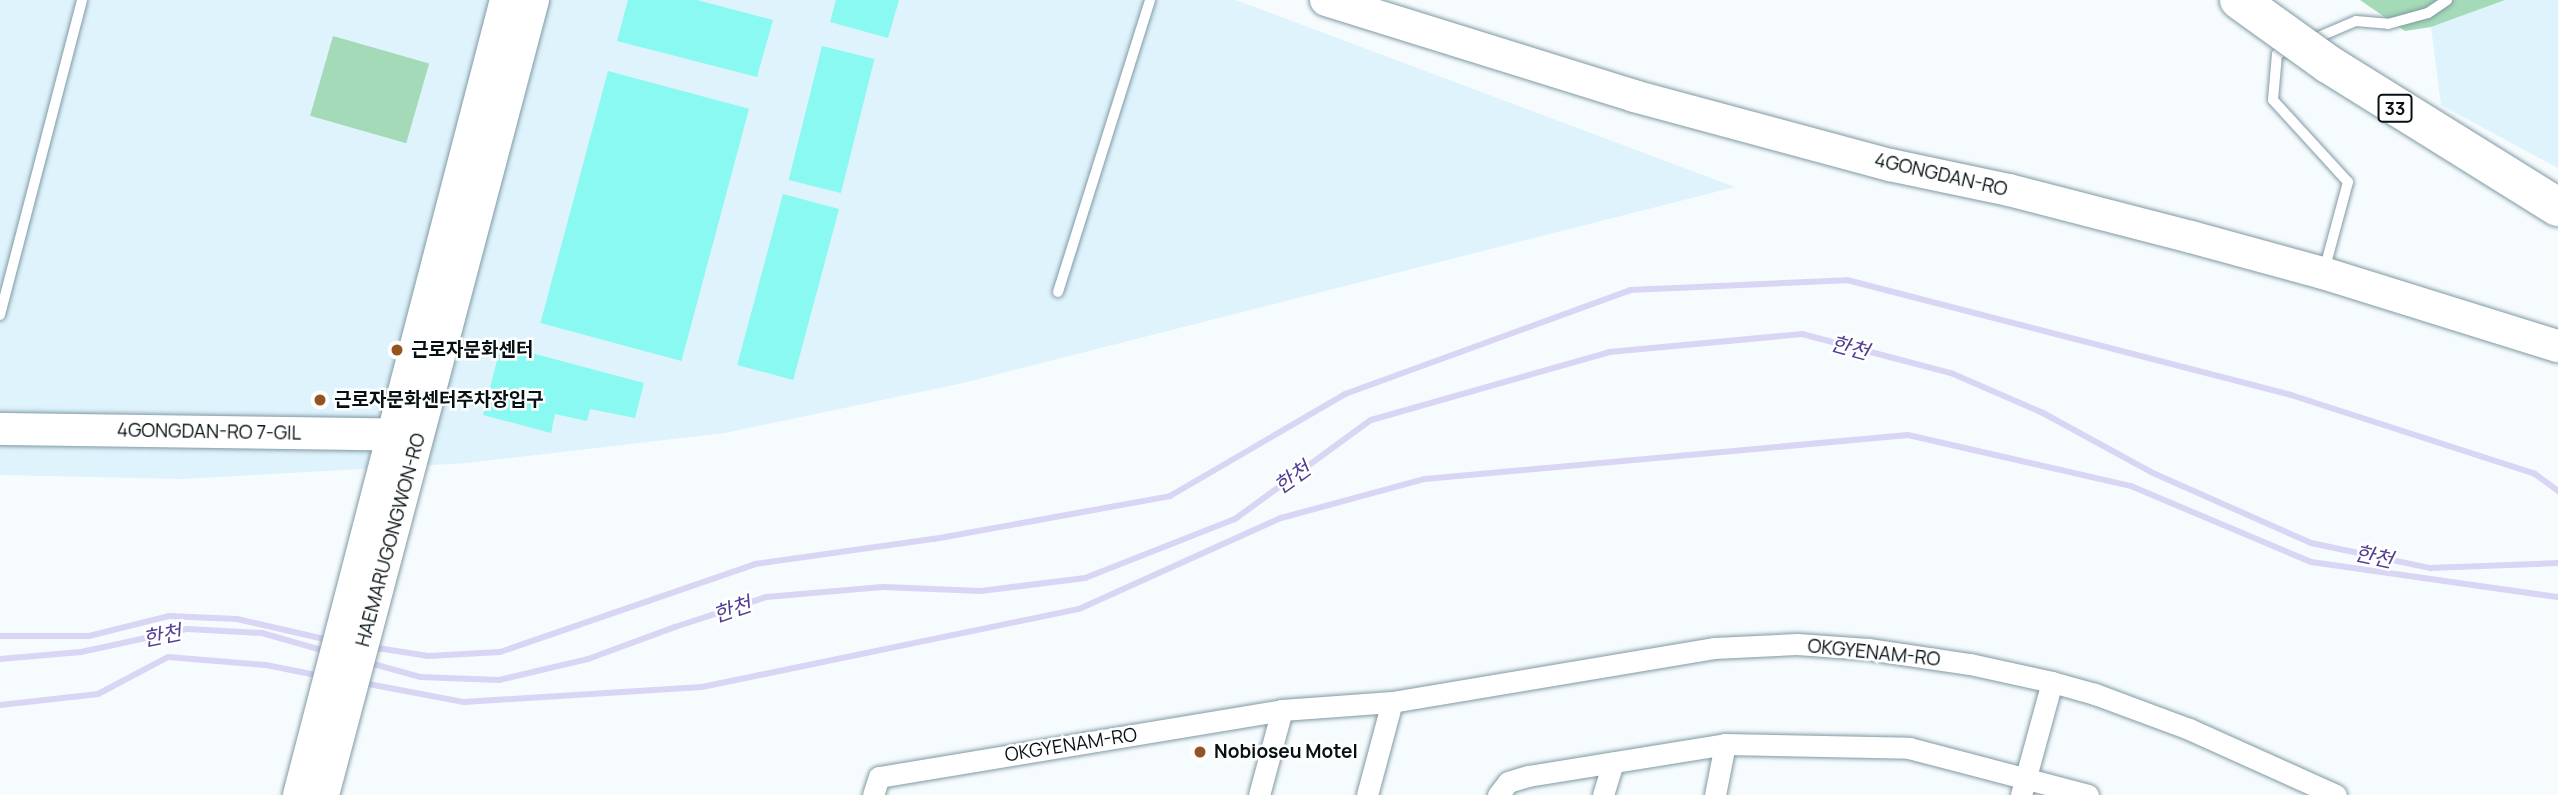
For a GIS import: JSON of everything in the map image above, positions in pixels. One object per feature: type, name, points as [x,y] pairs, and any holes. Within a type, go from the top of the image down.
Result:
[{"type":"highway","name":"33","points":[[2239,0],[2351,80],[2558,207]]},
{"type":"highway","name":"33","points":[[2277,0],[2386,76],[2558,178]]},
{"type":"street","name":"HAEMARUGONGWON-RO","points":[[323,795],[506,0]]},
{"type":"street","name":"HAEMARUGONGWON-RO","points":[[299,795],[533,0]]},
{"type":"street","name":"4GONGDAN-RO","points":[[1326,0],[1634,96],[1890,165],[2009,190],[2323,273],[2558,346]]},
{"type":"street","name":"4GONGDAN-RO 7-GIL","points":[[0,429],[406,435]]},
{"type":"street","name":"OKGYENAM-RO","points":[[873,795],[878,777],[1282,710],[1392,702],[1714,648],[1797,645],[1868,649],[1958,662],[2052,682],[2095,694],[2189,729],[2336,795]]},
{"type":"street","points":[[2023,787],[2052,682]]},
{"type":"street","points":[[1367,795],[1392,702]]},
{"type":"street","points":[[1259,795],[1282,710]]},
{"type":"street","points":[[1714,795],[1725,744]]},
{"type":"street","points":[[1498,795],[1508,782],[1528,776],[1725,744],[1909,748],[2023,787],[2088,795]]},
{"type":"street","points":[[1603,795],[1613,762]]},
{"type":"lane","points":[[0,315],[82,0]]},
{"type":"lane","points":[[1058,292],[1150,0]]},
{"type":"lane","points":[[2323,273],[2348,182],[2273,100],[2277,54],[2356,21],[2388,24],[2428,13],[2447,0]]},
{"type":"shaded area","points":[[0,0],[1236,0],[1735,187],[963,383],[725,433],[467,463],[184,479],[0,475]]},
{"type":"shaded area","points":[[2505,0],[2558,0],[2558,168],[2441,105],[2431,27]]},
{"type":"green space","points":[[2360,0],[2505,0],[2431,27],[2405,31]]},
{"type":"green space","points":[[333,36],[429,64],[406,143],[310,116]]},
{"type":"building","points":[[628,0],[697,0],[773,20],[757,77],[617,41]]},
{"type":"building","points":[[836,0],[899,0],[888,38],[830,22]]},
{"type":"building","points":[[822,46],[874,59],[841,193],[789,180]]},
{"type":"building","points":[[608,71],[749,109],[681,361],[540,323]]},
{"type":"building","points":[[783,194],[839,209],[793,380],[737,365]]},
{"type":"building","points":[[501,345],[644,383],[635,418],[590,409],[587,421],[555,414],[551,433],[483,415]]},
{"type":"waterway","points":[[371,647],[428,656],[500,652],[755,564],[934,539],[1170,496],[1345,394],[1630,290],[1847,280],[2291,395],[2535,474],[2558,491]]},
{"type":"waterway","name":"한천","points":[[366,662],[420,677],[499,680],[588,659],[766,597],[883,587],[981,591],[1085,578],[1235,519],[1371,420],[1609,352],[1802,334],[1951,373],[2043,413],[2153,473],[2311,543],[2430,568],[2558,563]]},
{"type":"waterway","points":[[363,683],[464,702],[702,687],[1079,609],[1281,518],[1425,479],[1908,435],[2131,486],[2311,562],[2558,597]]},
{"type":"waterway","points":[[0,636],[89,636],[169,616],[237,619],[329,640]]},
{"type":"waterway","name":"한천","points":[[0,659],[81,652],[187,629],[262,633],[325,651]]},
{"type":"waterway","points":[[0,705],[98,694],[168,657],[266,665],[321,676]]},
{"type":"place","name":"근로자문화센터","points":[[397,350]]},
{"type":"place","name":"근로자문화센터주차장입구","points":[[320,400]]},
{"type":"place","name":"Nobioseu Motel","points":[[1200,752]]}]
